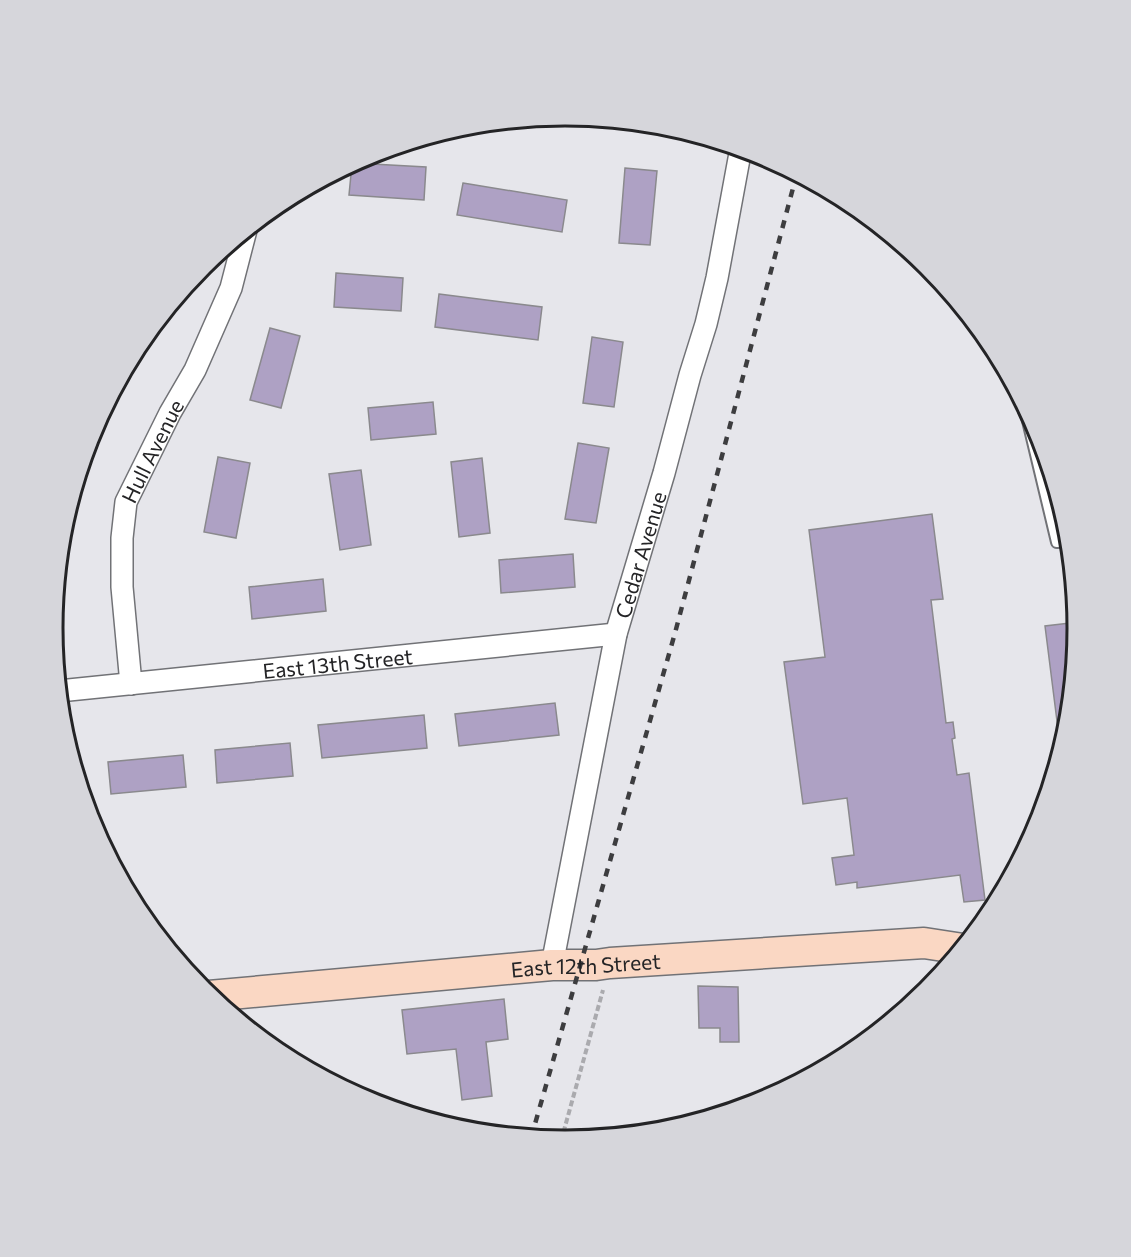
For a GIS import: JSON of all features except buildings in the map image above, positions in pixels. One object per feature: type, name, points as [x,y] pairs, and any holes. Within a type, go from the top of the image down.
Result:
[{"type":"main road","name":"East 12th Street","points":[[222,995],[552,965],[596,966],[610,963],[924,943],[953,947]]},
{"type":"street","name":"Cedar Avenue","points":[[552,965],[616,634],[706,324],[739,157]]},
{"type":"street","name":"Hull Avenue","points":[[131,684],[122,587],[122,538],[126,502],[170,413],[195,370],[235,277],[243,244]]},
{"type":"street","name":"East 13th Street","points":[[67,690],[616,634]]},
{"type":"lane","points":[[1035,450],[1057,542],[1060,542]]},
{"type":"path","points":[[564,1131],[610,963]]},
{"type":"railway","points":[[533,1130],[675,633],[795,181]]}]
